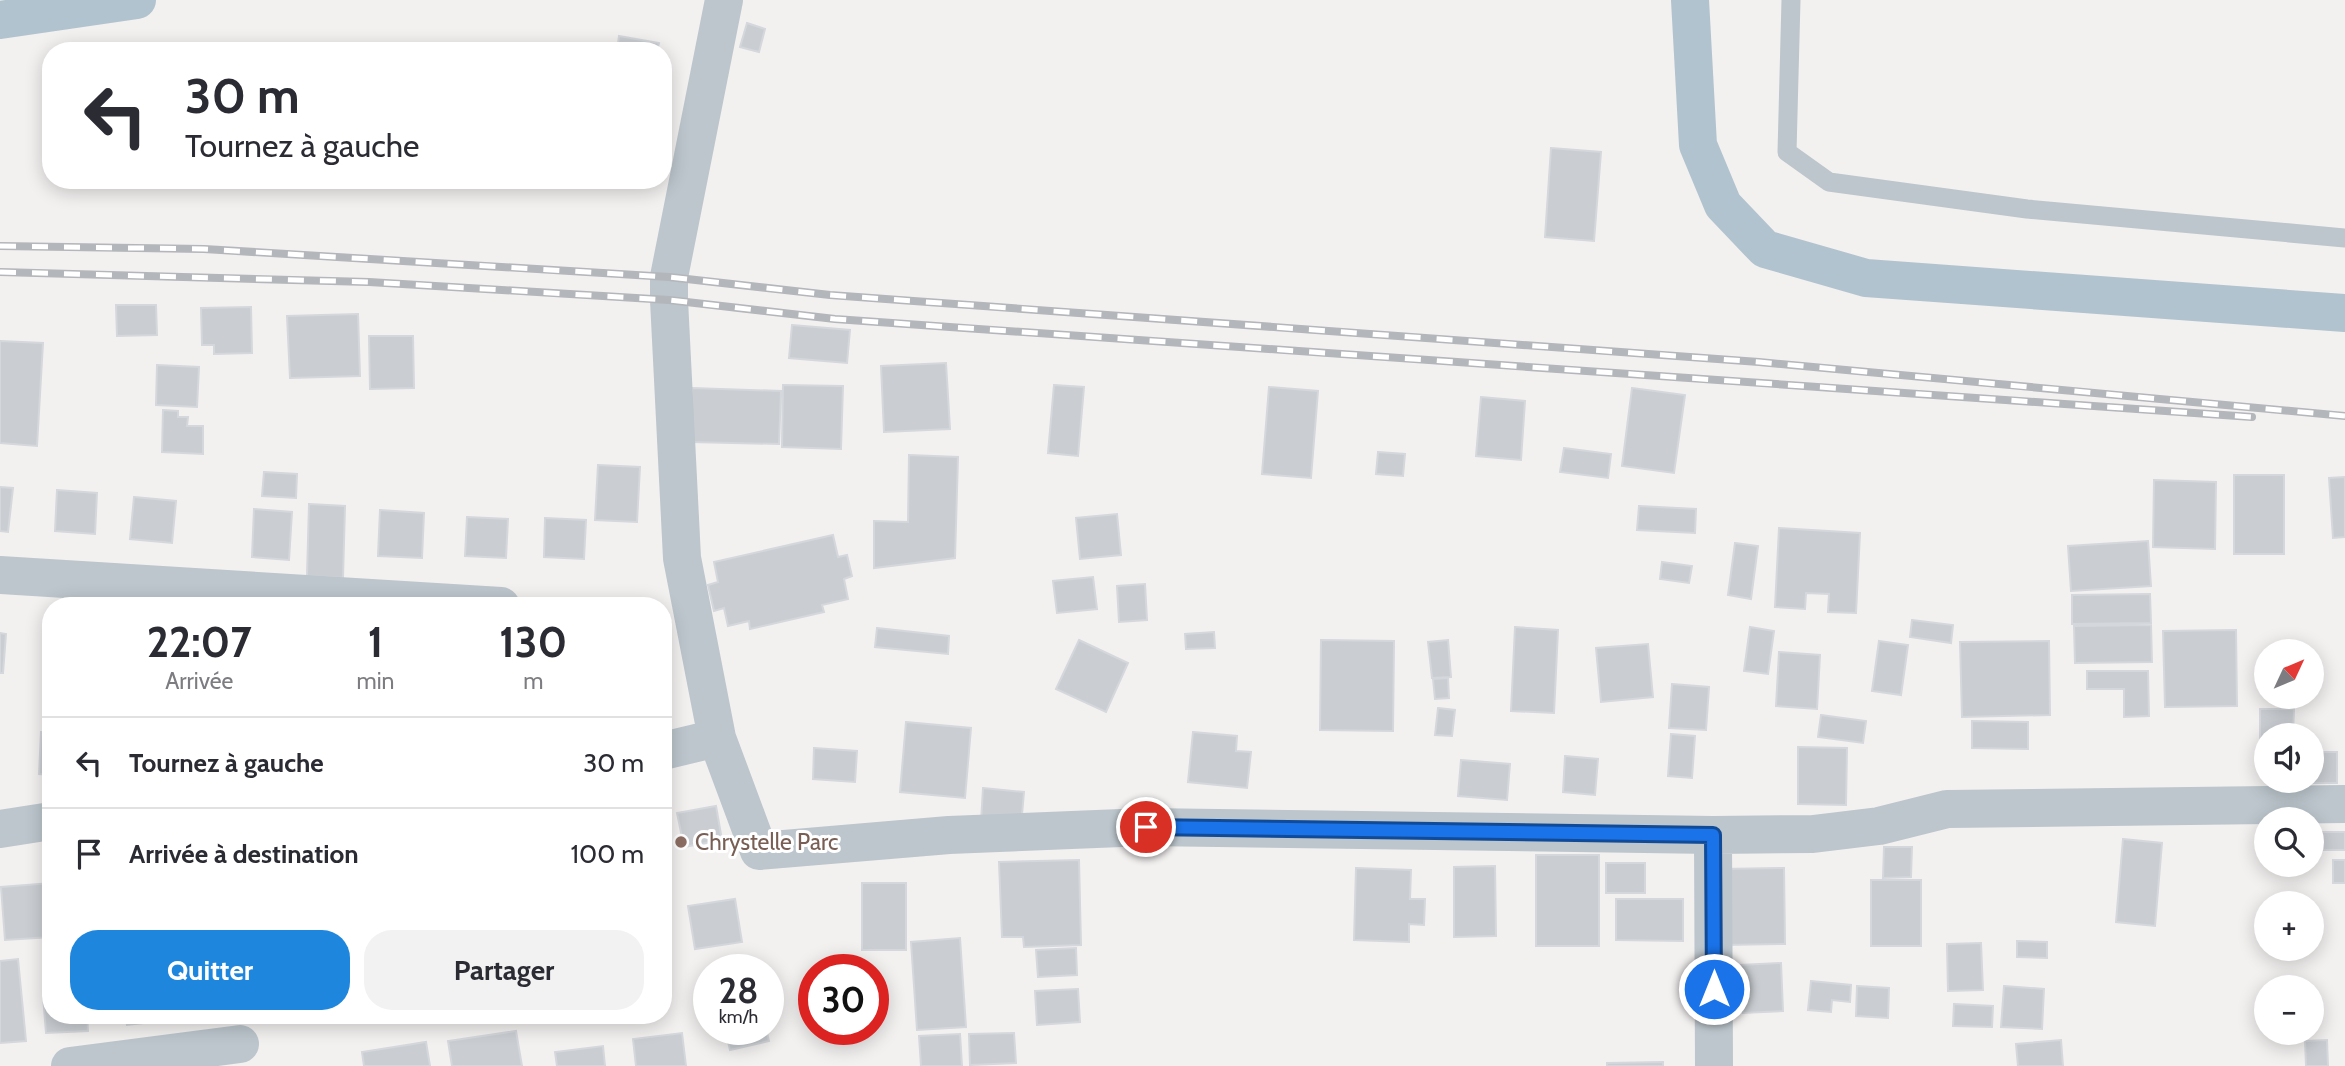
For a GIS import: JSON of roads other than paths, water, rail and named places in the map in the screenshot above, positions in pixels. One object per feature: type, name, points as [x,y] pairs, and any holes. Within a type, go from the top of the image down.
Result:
[{"type":"main road","points":[[0,20],[137,0]]},
{"type":"main road","points":[[1690,0],[1698,145],[1723,205],[1766,249],[1866,278],[2345,313]]},
{"type":"street","points":[[724,0],[669,277],[682,558],[679,615],[717,738],[759,851],[949,835],[1146,827],[1713,835],[1826,832],[1879,826],[1947,809],[2345,804]]},
{"type":"street","points":[[0,575],[221,597]]},
{"type":"street","points":[[672,749],[717,738]]},
{"type":"street","points":[[0,830],[42,823]]},
{"type":"street","points":[[1713,835],[1714,1066]]},
{"type":"street","points":[[70,1066],[241,1042]]},
{"type":"lane","points":[[1791,0],[1787,152],[1829,182],[2027,209],[2345,238]]},
{"type":"railway","points":[[0,246],[204,249],[669,277],[830,295],[1759,362],[2345,416]]},
{"type":"railway","points":[[0,272],[369,282],[669,300],[835,319],[2252,417]]},
{"type":"place","name":"Chrystelle Parc","points":[[681,842]]}]
